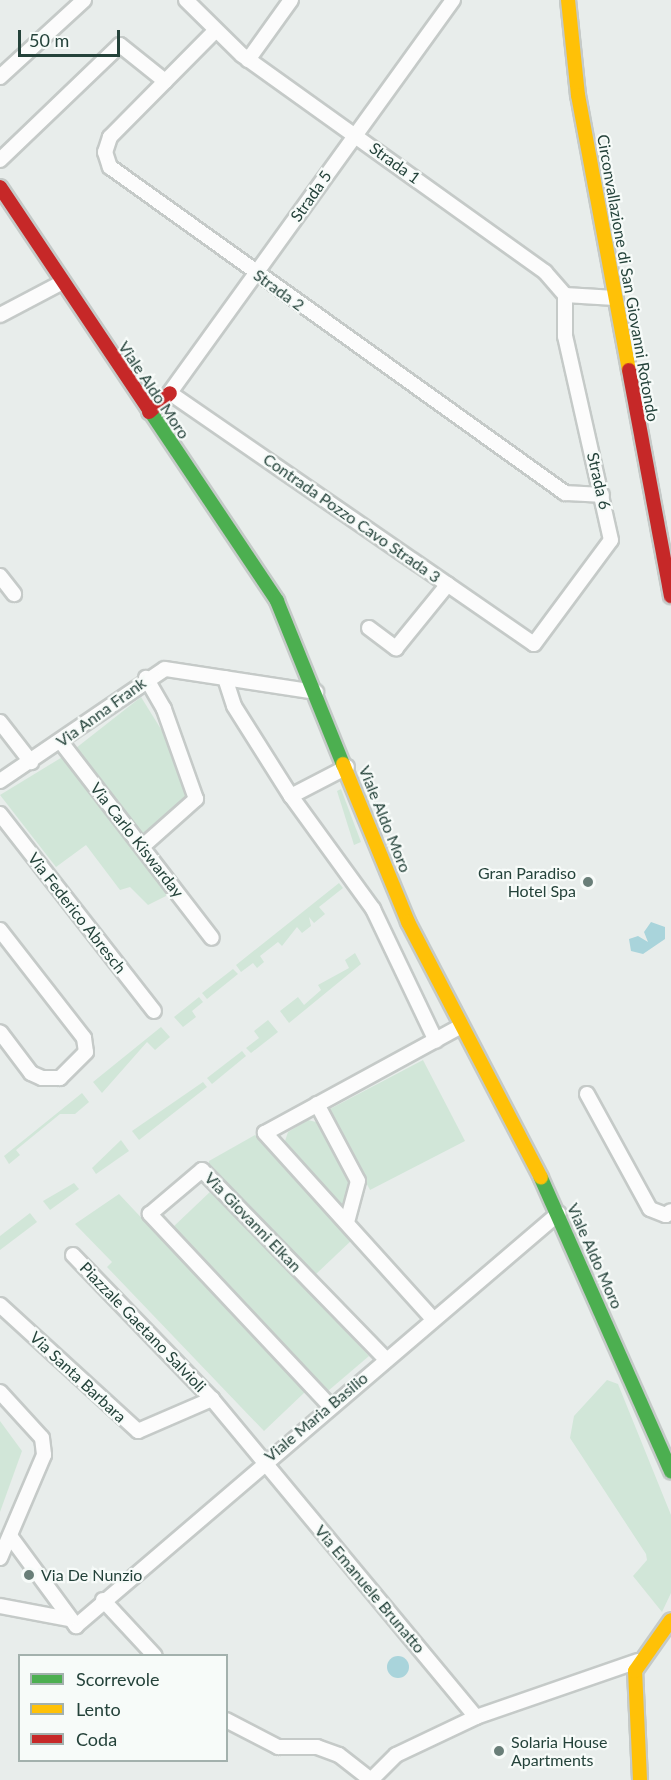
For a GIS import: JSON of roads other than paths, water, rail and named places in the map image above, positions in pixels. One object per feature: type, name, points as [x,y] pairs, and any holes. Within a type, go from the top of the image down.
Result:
[{"type":"main road","name":"Circonvallazione di San Giovanni Rotondo","points":[[568,0],[572,55],[671,596]]},
{"type":"main road","name":"Viale Aldo Moro","points":[[0,187],[61,283],[277,601],[347,767],[408,922],[559,1213],[671,1472]]},
{"type":"main road","name":"Viale Aldo Moro","points":[[0,199],[14,209]]},
{"type":"main road","points":[[149,412],[170,393]]},
{"type":"main road","points":[[640,1780],[632,1690],[638,1661],[666,1633],[671,1620]]},
{"type":"street","points":[[3,69],[84,0]]},
{"type":"street","name":"Strada 1","points":[[186,0],[214,32],[248,60],[355,134],[545,272],[565,295]]},
{"type":"street","points":[[248,60],[291,0]]},
{"type":"street","name":"Strada 5","points":[[170,393],[453,0]]},
{"type":"street","name":"Strada 2","points":[[214,32],[110,137],[105,152],[110,167],[565,493],[602,495]]},
{"type":"street","points":[[0,160],[120,45],[165,81]]},
{"type":"street","points":[[0,315],[61,283]]},
{"type":"street","points":[[565,295],[615,298]]},
{"type":"street","name":"Strada 6","points":[[534,644],[607,551],[611,540],[565,336],[565,295]]},
{"type":"street","name":"Contrada Pozzo Cavo Strada 3","points":[[170,393],[534,644]]},
{"type":"street","points":[[0,576],[14,594]]},
{"type":"street","points":[[369,628],[396,648],[448,584]]},
{"type":"street","name":"Via Anna Frank","points":[[0,781],[61,742],[146,678],[165,669],[316,692]]},
{"type":"street","points":[[143,846],[196,799],[164,709],[146,678]]},
{"type":"street","points":[[225,678],[234,706],[291,796],[373,909],[436,1041]]},
{"type":"street","points":[[0,722],[31,762]]},
{"type":"street","name":"Via Carlo Kiswarday","points":[[61,742],[212,938]]},
{"type":"street","points":[[291,796],[347,767]]},
{"type":"street","name":"Via Federico Abresch","points":[[0,814],[154,1011]]},
{"type":"street","points":[[0,930],[84,1038],[86,1052],[60,1078],[42,1078],[31,1073],[0,1032]]},
{"type":"street","points":[[433,1319],[265,1133],[461,1026]]},
{"type":"street","points":[[587,1094],[650,1209],[666,1215],[671,1211]]},
{"type":"street","points":[[317,1104],[358,1181],[347,1222]]},
{"type":"street","name":"Via Giovanni Elkan","points":[[330,1407],[150,1214],[202,1170],[386,1359]]},
{"type":"street","name":"Viale Maria Basilio","points":[[72,1622],[103,1600],[264,1461],[559,1213]]},
{"type":"street","name":"Piazzale Gaetano Salvioli","points":[[73,1256],[212,1400],[264,1461]]},
{"type":"street","name":"Via Santa Barbara","points":[[0,1305],[138,1431],[161,1422]]},
{"type":"street","points":[[0,1392],[42,1438],[44,1455],[0,1558]]},
{"type":"street","name":"Piazzale Gaetano Salvioli","points":[[161,1422],[212,1400]]},
{"type":"street","name":"Via Emanuele Brunatto","points":[[264,1461],[476,1718]]},
{"type":"street","points":[[10,1536],[72,1622]]},
{"type":"street","points":[[103,1600],[153,1654]]},
{"type":"street","points":[[0,1606],[72,1622]]},
{"type":"street","points":[[228,1721],[278,1747],[317,1747],[339,1755],[371,1780],[396,1755],[476,1718],[638,1661]]},
{"type":"water","points":[[651,922],[665,927],[665,939],[643,954],[631,951],[629,939],[638,936],[648,942],[644,932]]},
{"type":"water","points":[[398,1656],[406,1659],[409,1667],[406,1675],[398,1678],[390,1675],[387,1667],[390,1659]]},
{"type":"place","name":"Gran Paradiso Hotel Spa","points":[[588,882]]},
{"type":"place","name":"Via De Nunzio","points":[[29,1575]]},
{"type":"place","name":"Solaria House Apartments","points":[[499,1751]]}]
